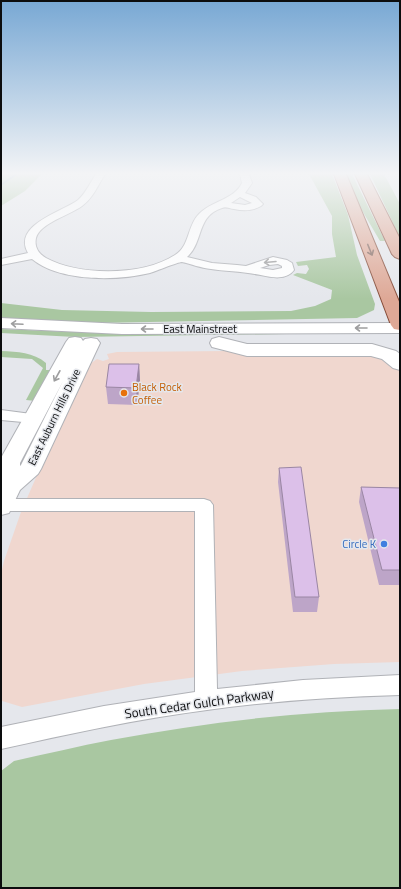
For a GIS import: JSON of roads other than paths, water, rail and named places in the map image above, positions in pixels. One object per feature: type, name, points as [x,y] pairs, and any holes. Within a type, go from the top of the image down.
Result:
[{"type":"main road","points":[[356,215],[400,325]]},
{"type":"main road","points":[[381,215],[400,254]]},
{"type":"main road","name":"East Mainstreet","points":[[1,323],[122,329],[400,328]]},
{"type":"main road","name":"East Mainstreet","points":[[1,338],[83,342],[400,342]]},
{"type":"main road","points":[[219,343],[247,350],[372,350],[389,355],[400,364]]},
{"type":"street","points":[[58,215],[34,232],[30,243],[34,255],[45,263],[62,269],[80,273],[101,274],[121,274],[145,270],[166,264],[178,258],[192,244],[194,230],[199,220],[204,215]]},
{"type":"street","points":[[1,262],[34,255]]},
{"type":"street","points":[[178,258],[216,268],[247,269]]},
{"type":"street","name":"East Auburn Hills Drive","points":[[4,499],[9,463],[34,418],[83,342]]},
{"type":"street","name":"East Auburn Hills Drive","points":[[4,499],[30,469],[83,342]]},
{"type":"street","name":"East Auburn Hills Drive","points":[[1,415],[34,418]]},
{"type":"street","points":[[4,499],[204,505],[206,700]]},
{"type":"street","name":"South Cedar Gulch Parkway","points":[[1,738],[147,709],[206,700],[307,689],[400,685]]},
{"type":"place","name":"Black Rock Coffee","points":[[124,393]]},
{"type":"place","name":"Circle K","points":[[384,544]]}]
